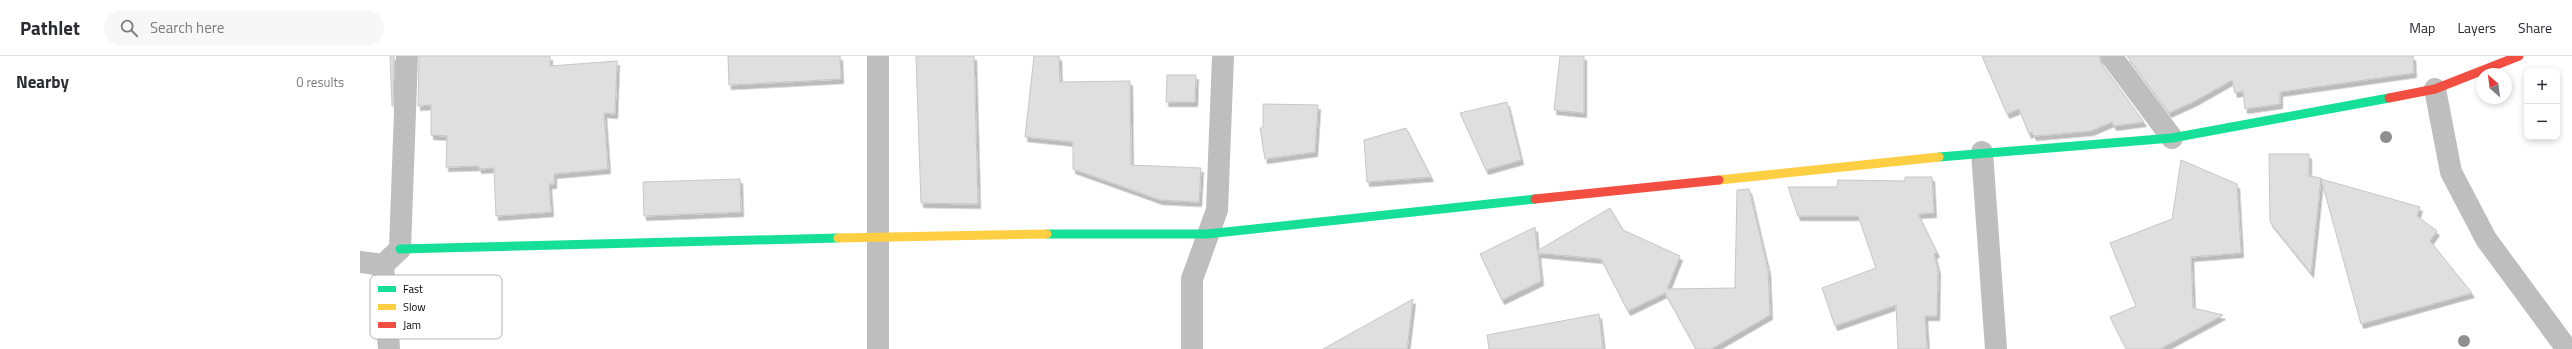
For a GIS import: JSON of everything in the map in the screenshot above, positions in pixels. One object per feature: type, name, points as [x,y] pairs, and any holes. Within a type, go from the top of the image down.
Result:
[{"type":"street","points":[[385,275],[384,265],[400,249],[407,56]]},
{"type":"street","points":[[878,56],[880,239],[878,349]]},
{"type":"street","points":[[1192,349],[1192,279],[1207,234],[1217,210],[1223,56]]},
{"type":"street","points":[[2110,56],[2172,138]]},
{"type":"street","points":[[400,249],[880,239],[1015,234],[1207,234],[1982,152],[2172,138],[2435,90],[2519,56]]},
{"type":"street","points":[[2435,90],[2451,172],[2486,239],[2567,349]]},
{"type":"street","points":[[1982,152],[1996,349]]},
{"type":"street","points":[[360,262],[384,265]]},
{"type":"street","points":[[388,339],[389,349]]},
{"type":"building","points":[[390,56],[394,56],[393,106],[392,106]]},
{"type":"building","points":[[419,56],[550,56],[550,66],[617,61],[615,114],[604,113],[608,169],[554,174],[554,184],[549,184],[551,212],[496,216],[494,168],[479,169],[479,166],[446,167],[447,136],[431,135],[431,105],[418,106]]},
{"type":"building","points":[[728,56],[840,56],[841,79],[729,85]]},
{"type":"building","points":[[916,56],[974,56],[978,204],[921,203]]},
{"type":"building","points":[[1034,56],[1059,56],[1060,82],[1130,81],[1131,165],[1201,168],[1199,202],[1160,200],[1073,169],[1073,142],[1025,137]]},
{"type":"building","points":[[1560,56],[1584,56],[1584,113],[1554,110]]},
{"type":"building","points":[[1982,56],[2099,56],[2101,63],[2144,122],[2114,126],[2112,122],[2091,131],[2034,136],[2032,132],[2029,134],[2019,109],[2007,114]]},
{"type":"building","points":[[2127,56],[2413,56],[2414,73],[2280,92],[2280,104],[2245,109],[2243,91],[2235,93],[2232,80],[2195,101],[2169,113]]},
{"type":"building","points":[[1167,75],[1196,75],[1195,102],[1166,102]]},
{"type":"building","points":[[1507,102],[1521,160],[1486,170],[1460,113]]},
{"type":"building","points":[[1263,104],[1318,105],[1315,152],[1265,159],[1260,128],[1263,128]]},
{"type":"building","points":[[1406,128],[1431,177],[1367,182],[1364,140]]},
{"type":"building","points":[[2269,154],[2309,154],[2309,176],[2321,178],[2311,273],[2270,222]]},
{"type":"building","points":[[2181,160],[2237,184],[2241,253],[2191,257],[2193,308],[2223,315],[2160,349],[2126,349],[2110,317],[2136,306],[2110,243],[2172,219]]},
{"type":"building","points":[[1905,177],[1932,177],[1934,213],[1918,214],[1937,253],[1934,254],[1938,270],[1937,316],[1925,316],[1927,349],[1898,349],[1896,305],[1835,326],[1822,288],[1876,268],[1858,216],[1798,216],[1788,187],[1837,187],[1838,180],[1905,181]]},
{"type":"building","points":[[740,179],[741,212],[644,216],[643,182]]},
{"type":"building","points":[[2321,179],[2420,207],[2417,216],[2437,231],[2430,241],[2472,293],[2361,324]]},
{"type":"building","points":[[1749,189],[1768,270],[1770,315],[1711,349],[1696,349],[1665,293],[1628,311],[1601,259],[1538,253],[1541,281],[1502,300],[1480,254],[1535,227],[1537,251],[1610,208],[1623,230],[1680,256],[1667,289],[1735,288],[1737,190]]},
{"type":"building","points":[[1413,299],[1407,349],[1323,349]]},
{"type":"building","points":[[1599,314],[1603,349],[1489,349],[1487,335]]},
{"type":"traffic: fast","points":[[1939,157],[2172,138],[2389,98]]},
{"type":"traffic: fast","points":[[1047,234],[1207,234],[1535,199]]},
{"type":"traffic: fast","points":[[400,249],[838,238]]},
{"type":"traffic: slow","points":[[1719,180],[1939,157]]},
{"type":"traffic: slow","points":[[838,238],[1047,234]]},
{"type":"traffic: jam","points":[[2389,98],[2435,89],[2519,56]]},
{"type":"traffic: jam","points":[[1535,199],[1719,180]]}]
